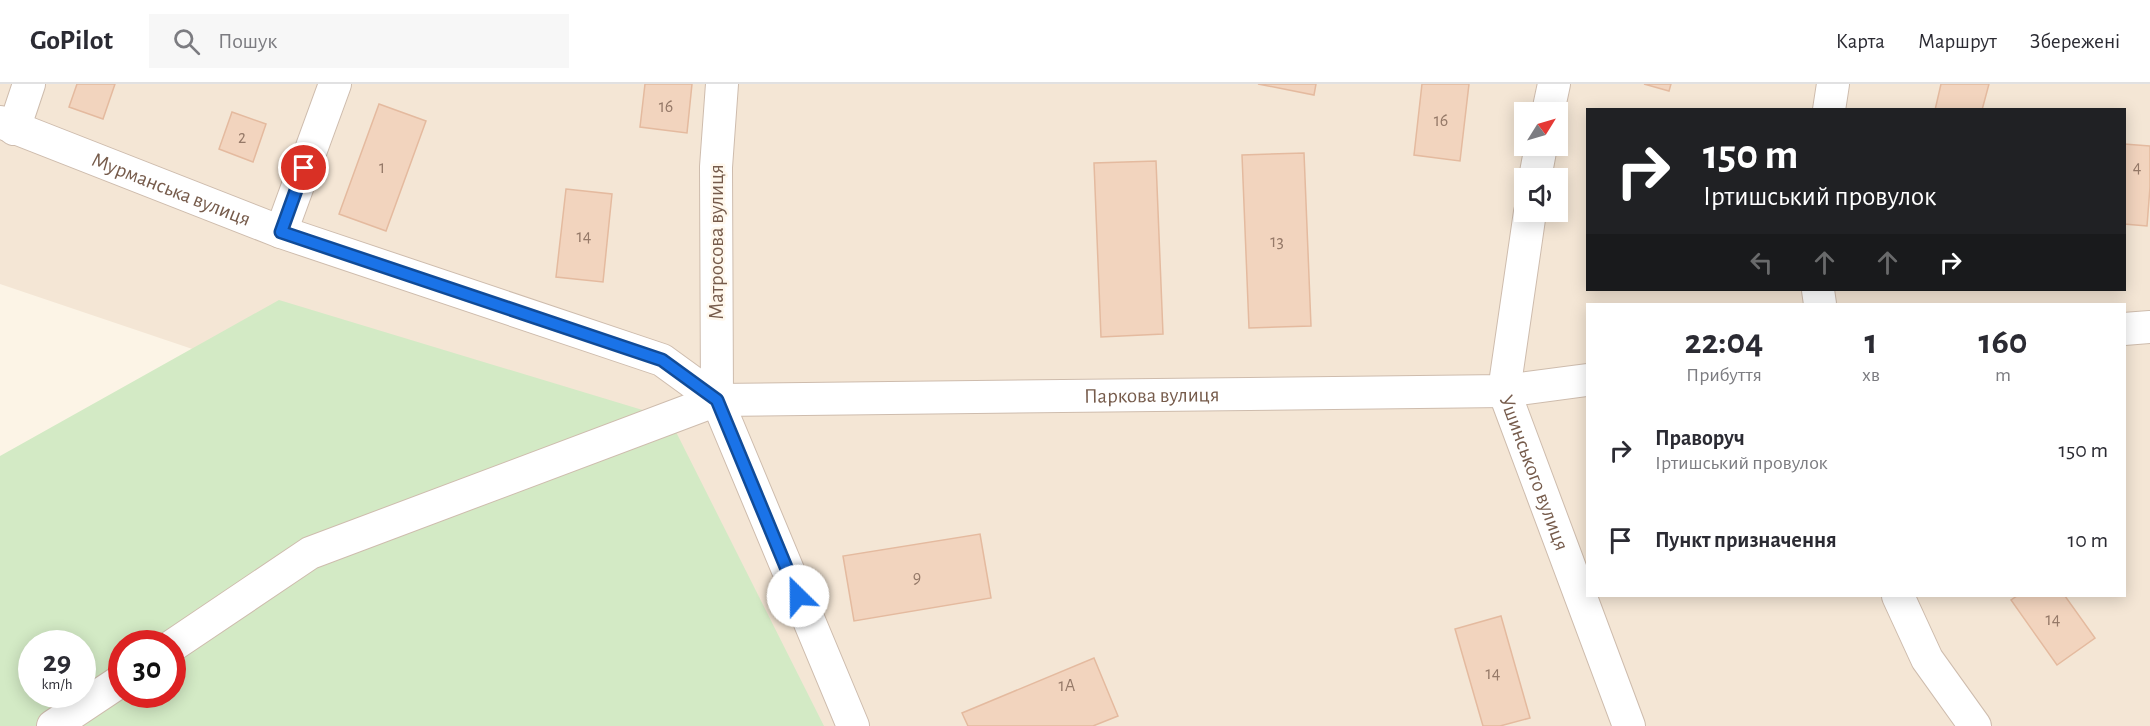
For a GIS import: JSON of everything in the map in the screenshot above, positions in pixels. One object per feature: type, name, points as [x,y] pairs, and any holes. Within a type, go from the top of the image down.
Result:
[{"type":"street","points":[[7,126],[29,84]]},
{"type":"street","points":[[281,232],[335,84]]},
{"type":"street","name":"Матросова вулиця","points":[[717,400],[716,167],[722,84]]},
{"type":"street","points":[[1550,102],[1554,84]]},
{"type":"street","points":[[1829,108],[1833,84]]},
{"type":"street","name":"Мурманська вулиця","points":[[7,126],[281,232],[662,360],[717,400]]},
{"type":"street","name":"Ушинського вулиця","points":[[1529,222],[1504,391],[1629,726]]},
{"type":"street","points":[[2126,329],[2150,327]]},
{"type":"street","name":"Паркова вулиця","points":[[186,637],[310,553],[717,400],[1504,391],[1586,380]]},
{"type":"street","points":[[717,400],[853,726]]},
{"type":"street","points":[[1898,597],[1927,659],[1975,726]]},
{"type":"street","points":[[53,726],[108,689]]},
{"type":"shaded area","points":[[0,84],[2150,84],[2150,726],[735,726],[580,480],[0,284]]},
{"type":"green space","points":[[279,300],[669,418],[824,726],[0,726],[0,456]]},
{"type":"building","points":[[77,84],[115,84],[103,119],[69,107]]},
{"type":"building","points":[[645,84],[692,84],[687,133],[640,127]]},
{"type":"building","points":[[1258,84],[1316,84],[1314,95]]},
{"type":"building","points":[[1422,84],[1469,84],[1460,161],[1414,155]]},
{"type":"building","points":[[1644,84],[1671,84],[1669,91]]},
{"type":"building","points":[[1941,84],[1989,84],[1983,108],[1935,108]]},
{"type":"building","points":[[379,104],[426,121],[386,231],[339,214]]},
{"type":"building","points":[[232,112],[266,124],[253,162],[219,149]]},
{"type":"building","points":[[2126,144],[2150,146],[2147,226],[2126,224]]},
{"type":"building","points":[[1304,153],[1311,326],[1249,328],[1242,155]]},
{"type":"building","points":[[1156,161],[1163,334],[1101,337],[1094,163]]},
{"type":"building","points":[[566,189],[612,194],[603,282],[556,277]]},
{"type":"building","points":[[980,534],[991,598],[854,621],[843,556]]},
{"type":"building","points":[[2016,597],[2066,597],[2095,638],[2057,665],[2011,600]]},
{"type":"building","points":[[1501,616],[1530,718],[1500,726],[1483,726],[1455,629]]},
{"type":"building","points":[[1094,658],[1118,716],[1093,726],[968,726],[962,713]]},
{"type":"route","points":[[304,168],[281,232],[662,360],[717,400],[798,596]]}]
